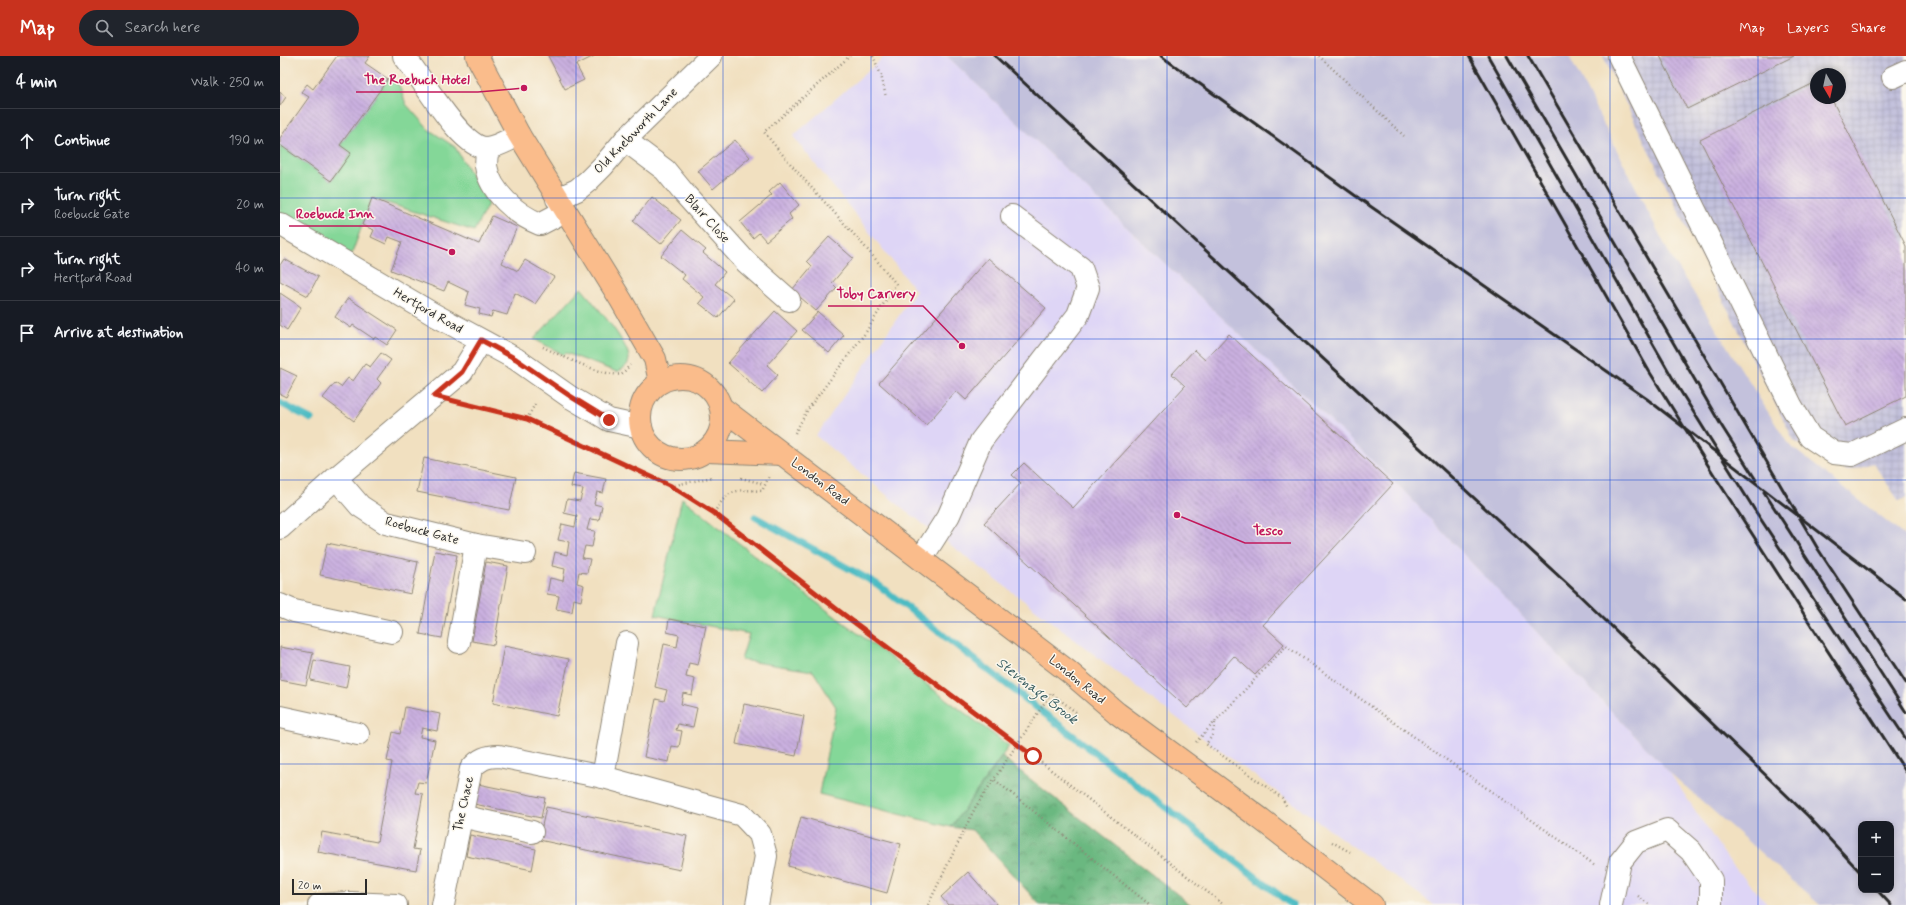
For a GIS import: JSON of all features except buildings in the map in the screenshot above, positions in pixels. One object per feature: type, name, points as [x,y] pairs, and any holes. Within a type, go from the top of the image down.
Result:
[{"type":"main road","points":[[477,56],[519,136],[621,300],[655,359],[660,382]]},
{"type":"main road","points":[[707,451],[721,432],[722,408],[713,391],[697,380],[679,377],[660,382],[648,394],[640,409],[641,427],[650,445],[667,457],[688,459],[707,451],[782,454]]},
{"type":"main road","name":"London Road","points":[[722,408],[1069,672],[1117,713],[1218,786],[1372,905]]},
{"type":"street","points":[[404,56],[458,130],[469,141],[478,146],[488,148],[519,136]]},
{"type":"street","name":"Old Knebworth Lane","points":[[488,148],[486,166],[490,178],[506,202],[526,219],[540,224],[588,181],[625,140],[711,56]]},
{"type":"street","points":[[1619,56],[1792,407],[1810,437],[1834,453],[1852,455],[1906,429]]},
{"type":"street","name":"Blair Close","points":[[625,140],[665,170],[746,262],[789,300]]},
{"type":"street","points":[[921,559],[949,515],[981,442],[1078,315],[1088,288],[1081,268],[1012,216]]},
{"type":"street","name":"Hertford Road","points":[[280,224],[516,359],[570,396],[609,420],[641,427]]},
{"type":"street","points":[[280,528],[336,478],[462,372],[481,340]]},
{"type":"street","name":"Roebuck Gate","points":[[336,478],[360,506],[386,523],[476,545],[526,553]]},
{"type":"street","points":[[459,642],[476,545]]},
{"type":"street","points":[[280,605],[294,611],[392,632]]},
{"type":"street","points":[[603,777],[627,643]]},
{"type":"street","points":[[280,717],[358,734]]},
{"type":"street","name":"The Chace","points":[[443,905],[471,769],[476,763],[490,756],[499,756],[603,777],[742,816],[760,834],[766,856],[757,905]]},
{"type":"street","points":[[461,816],[532,832]]},
{"type":"street","points":[[1612,905],[1620,862],[1636,842],[1667,830],[1691,851],[1711,880],[1711,905]]},
{"type":"street","points":[[319,905],[349,903],[396,905]]},
{"type":"path","points":[[793,435],[808,409],[866,332],[896,284],[869,250],[785,158],[764,132],[850,56]]},
{"type":"path","points":[[873,56],[881,75],[886,97]]},
{"type":"path","points":[[1319,56],[1404,136]]},
{"type":"path","points":[[542,346],[568,359],[613,374],[622,374],[628,369],[632,362]]},
{"type":"path","points":[[434,396],[527,419],[671,486],[714,513],[839,611],[1017,745],[1224,905]]},
{"type":"path","points":[[527,419],[537,400]]},
{"type":"path","points":[[671,486],[720,475]]},
{"type":"path","points":[[714,513],[719,504],[730,494],[742,489],[762,491],[764,484],[734,476]]},
{"type":"path","points":[[1194,744],[1286,646],[1650,905]]},
{"type":"path","points":[[928,905],[975,808],[1051,694]]},
{"type":"path","points":[[1215,722],[1212,736],[1206,744],[1282,798],[1288,809]]},
{"type":"path","points":[[995,780],[1150,905]]},
{"type":"shaded area","points":[[885,56],[947,56],[1402,489],[1670,773],[1729,861],[1768,905],[1434,905],[1211,744],[900,506],[816,436],[916,291],[793,136]]},
{"type":"shaded area","points":[[947,56],[1569,56],[1670,255],[1788,444],[1906,537],[1906,905],[1820,905],[1670,773],[1402,489]]},
{"type":"shaded area","points":[[1603,56],[1906,56],[1906,498],[1899,501],[1873,463],[1847,471],[1794,441],[1662,178]]},
{"type":"green space","points":[[388,79],[399,85],[406,104],[428,129],[455,147],[488,204],[474,231],[372,198],[351,256],[280,214],[280,145],[331,181],[351,153],[340,145]]},
{"type":"green space","points":[[581,288],[610,323],[628,352],[629,359],[627,364],[617,372],[566,353],[564,355],[534,339]]},
{"type":"green space","points":[[682,498],[773,570],[1009,746],[951,827],[819,794],[836,707],[813,671],[741,660],[749,634],[655,615]]},
{"type":"green space","points":[[1002,757],[1191,905],[1040,905],[972,830],[951,827]]},
{"type":"waterway","name":"Stevenage Brook","points":[[280,403],[311,419]]},
{"type":"waterway","name":"Stevenage Brook","points":[[755,517],[877,584],[1292,905]]},
{"type":"railway","points":[[995,56],[1576,592],[1808,816],[1858,870]]},
{"type":"railway","points":[[1161,56],[1360,199],[1647,399],[1906,599]]},
{"type":"railway","points":[[1469,56],[1649,371],[1716,478],[1906,772]]},
{"type":"railway","points":[[1488,56],[1676,384],[1754,509],[1906,739]]},
{"type":"railway","points":[[1507,56],[1721,425],[1756,480]]},
{"type":"railway","points":[[1528,56],[1818,549],[1906,683]]},
{"type":"railway","points":[[1764,492],[1906,712]]},
{"type":"railway","points":[[1880,893],[1891,905]]},
{"type":"place","name":"The Roebuck Hotel","points":[[524,88]]},
{"type":"place","name":"Roebuck Inn","points":[[452,252]]},
{"type":"place","name":"Toby Carvery","points":[[962,346]]},
{"type":"place","name":"Tesco","points":[[1177,515]]},
{"type":"route","points":[[609,420],[570,396],[516,359],[481,340],[462,372],[434,396],[527,419],[671,486],[714,513],[839,611],[1033,756]]}]
